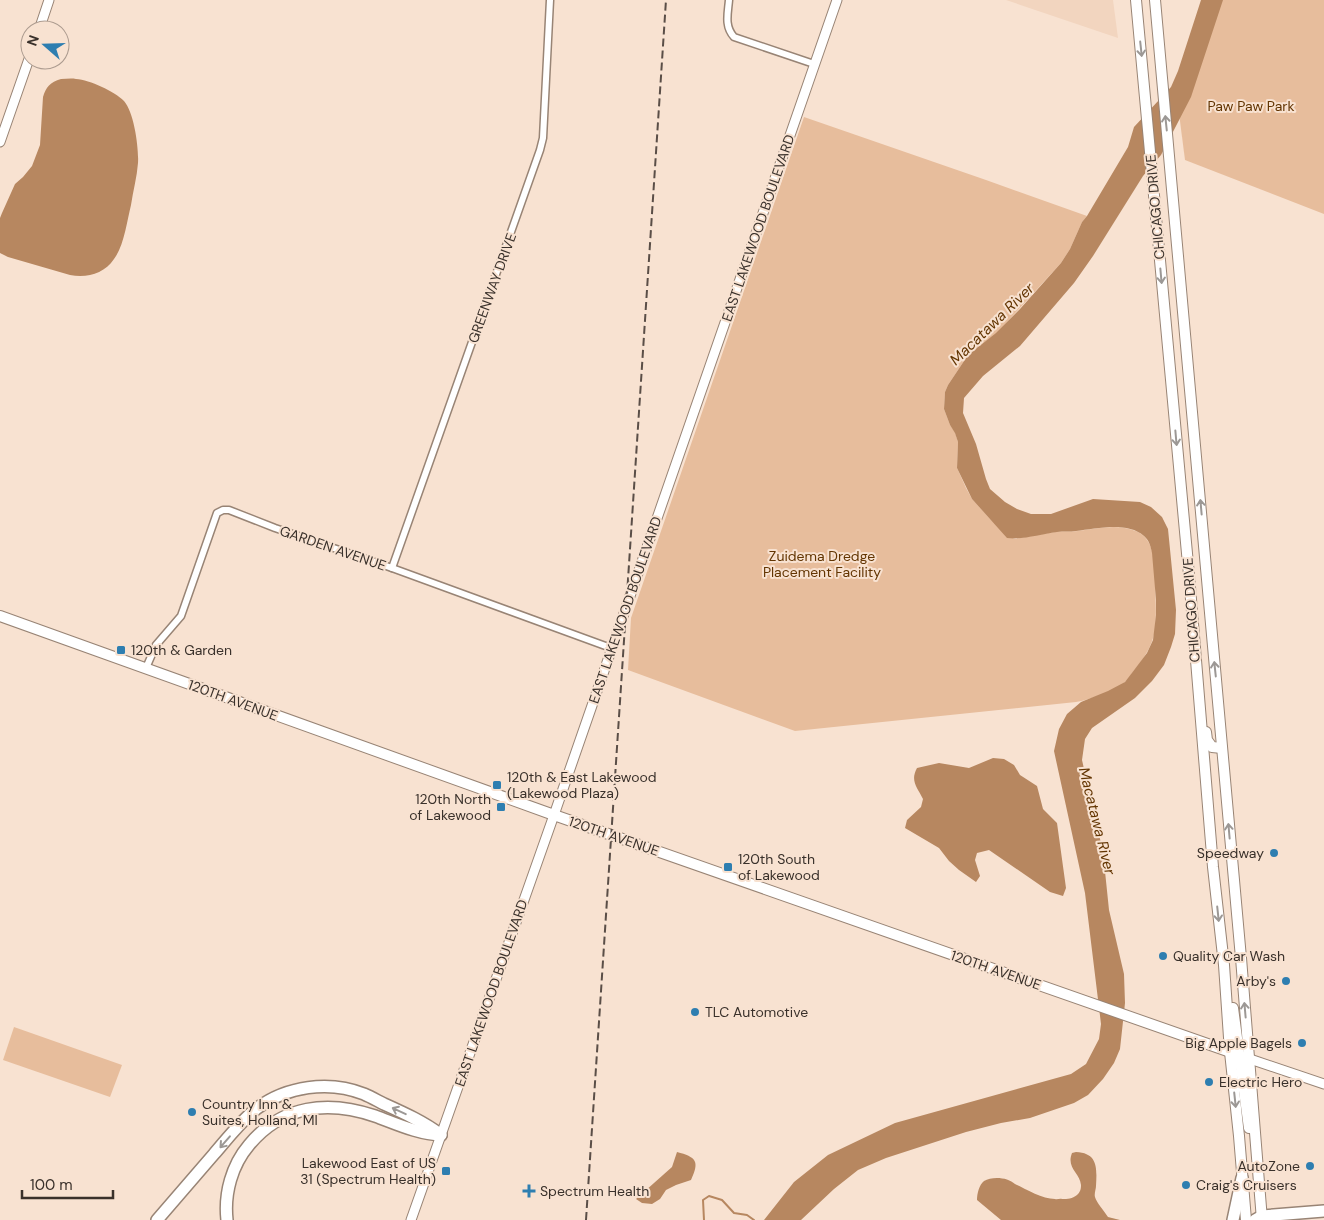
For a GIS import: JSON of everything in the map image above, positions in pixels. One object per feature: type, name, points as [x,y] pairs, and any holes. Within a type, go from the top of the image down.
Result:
[{"type":"highway","points":[[157,1220],[249,1115],[270,1100],[295,1090],[325,1087],[355,1091],[430,1126],[441,1135]]},
{"type":"highway","points":[[227,1220],[229,1186],[241,1156],[262,1131],[288,1115],[316,1108],[345,1108],[427,1135],[441,1135]]},
{"type":"highway","points":[[1233,1220],[1242,1178]]},
{"type":"highway","points":[[1260,1219],[1324,1211]]},
{"type":"main road","points":[[42,20],[49,0]]},
{"type":"main road","name":"EAST LAKEWOOD BOULEVARD","points":[[411,1220],[554,815],[836,0]]},
{"type":"main road","name":"CHICAGO DRIVE","points":[[1136,0],[1225,988],[1257,1147],[1260,1219]]},
{"type":"main road","name":"CHICAGO DRIVE","points":[[1155,0],[1237,914],[1240,1055],[1238,1129],[1246,1220]]},
{"type":"main road","points":[[0,142],[25,70]]},
{"type":"main road","points":[[1174,414],[1192,416]]},
{"type":"main road","name":"120TH AVENUE","points":[[0,616],[554,815],[1240,1055]]},
{"type":"main road","points":[[1195,665],[1201,668],[1207,740],[1212,747],[1222,748]]},
{"type":"main road","points":[[1216,894],[1226,894],[1230,897],[1237,914]]},
{"type":"main road","points":[[1240,1055],[1324,1084]]},
{"type":"street","name":"GREENWAY DRIVE","points":[[392,568],[540,150],[543,138],[550,0]]},
{"type":"street","points":[[729,0],[727,25],[734,37],[814,64]]},
{"type":"street","name":"GARDEN AVENUE","points":[[146,668],[156,645],[181,616],[217,513],[223,510],[229,510],[611,648]]},
{"type":"shaded area","points":[[1006,0],[1113,0],[1118,38]]},
{"type":"shaded area","points":[[1201,0],[1223,0],[1191,97],[1161,155],[1143,176],[1074,283],[1020,346],[983,376],[964,398],[963,413],[976,444],[986,479],[990,489],[1005,502],[1031,514],[1051,514],[1093,499],[1140,502],[1151,507],[1162,517],[1168,529],[1176,610],[1175,634],[1171,647],[1164,665],[1152,681],[1135,698],[1092,728],[1085,739],[1082,760],[1103,852],[1109,910],[1124,974],[1125,1003],[1120,1049],[1114,1063],[1103,1079],[1088,1095],[1074,1103],[1030,1118],[966,1132],[886,1158],[858,1170],[834,1189],[801,1220],[764,1220],[794,1182],[828,1155],[895,1123],[1071,1074],[1086,1064],[1099,1039],[1101,1024],[1085,893],[1054,751],[1059,729],[1067,714],[1081,702],[1125,682],[1147,653],[1153,640],[1156,615],[1151,548],[1144,536],[1137,531],[1120,527],[1007,538],[972,499],[957,468],[958,442],[944,409],[945,392],[968,355],[996,333],[1061,263],[1070,249],[1082,222],[1128,147],[1134,127],[1171,87]]},
{"type":"shaded area","points":[[61,79],[88,81],[120,97],[131,113],[137,140],[137,174],[123,240],[110,264],[95,274],[83,276],[70,275],[0,253],[0,218],[15,184],[32,166],[40,145],[43,97],[46,90],[51,83]]},
{"type":"shaded area","points":[[993,758],[1004,759],[1014,765],[1020,775],[1037,786],[1043,809],[1057,823],[1066,888],[1063,896],[1050,892],[989,850],[977,853],[975,860],[980,876],[976,882],[949,861],[939,848],[905,828],[907,820],[921,807],[923,799],[914,780],[917,768],[939,763],[969,768]]},
{"type":"shaded area","points":[[677,1152],[692,1158],[696,1164],[691,1180],[666,1190],[660,1199],[652,1204],[642,1203],[636,1199],[672,1167]]},
{"type":"shaded area","points":[[1072,1153],[1089,1155],[1092,1158],[1096,1168],[1096,1199],[1108,1217],[1120,1220],[1001,1220],[977,1200],[982,1183],[987,1179],[995,1178],[1008,1180],[1045,1197],[1068,1199],[1073,1197],[1081,1190],[1080,1181],[1071,1163]]},
{"type":"green space","name":"Paw Paw Park","points":[[1213,0],[1324,0],[1324,214],[1185,160],[1177,98]]},
{"type":"green space","name":"Zuidema Dredge Placement Facility","points":[[804,117],[1087,216],[1061,263],[998,332],[968,355],[948,385],[945,392],[944,409],[958,442],[957,468],[966,488],[972,499],[991,520],[1014,539],[1055,532],[1116,527],[1131,529],[1147,540],[1154,564],[1155,630],[1152,642],[1143,658],[1127,680],[1115,689],[1076,702],[795,731],[628,670],[631,618]]},
{"type":"green space","points":[[14,1027],[122,1065],[110,1097],[3,1060]]},
{"type":"waterway","points":[[704,1220],[703,1200],[709,1196],[722,1200],[734,1213],[747,1215],[754,1220]]},
{"type":"railway","points":[[586,1220],[666,0]]},
{"type":"place","name":"120th & Garden","points":[[121,650]]},
{"type":"place","name":"120th & East Lakewood (Lakewood Plaza)","points":[[497,785]]},
{"type":"place","name":"120th North of Lakewood","points":[[501,807]]},
{"type":"place","name":"Speedway","points":[[1274,853]]},
{"type":"place","name":"120th South of Lakewood","points":[[728,867]]},
{"type":"place","name":"Quality Car Wash","points":[[1163,956]]},
{"type":"place","name":"Arby's","points":[[1286,981]]},
{"type":"place","name":"TLC Automotive","points":[[695,1012]]},
{"type":"place","name":"Big Apple Bagels","points":[[1302,1043]]},
{"type":"place","name":"Electric Hero","points":[[1209,1082]]},
{"type":"place","name":"Country Inn & Suites, Holland, MI","points":[[192,1112]]},
{"type":"place","name":"AutoZone","points":[[1310,1166]]},
{"type":"place","name":"Lakewood East of US 31 (Spectrum Health)","points":[[446,1171]]},
{"type":"place","name":"Craig's Cruisers","points":[[1186,1185]]},
{"type":"place","name":"Spectrum Health","points":[[529,1191]]},
{"type":"water label","name":"Macatawa River","points":[[992,324]]},
{"type":"water label","name":"Macatawa River","points":[[1097,821]]}]
